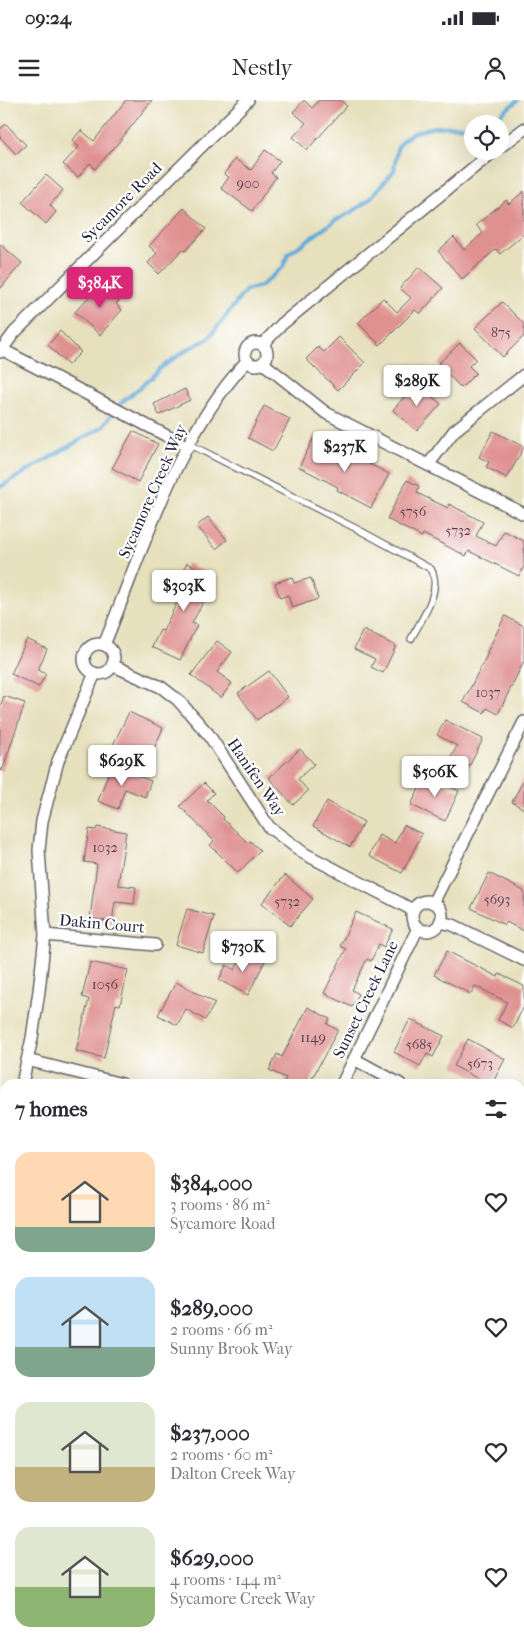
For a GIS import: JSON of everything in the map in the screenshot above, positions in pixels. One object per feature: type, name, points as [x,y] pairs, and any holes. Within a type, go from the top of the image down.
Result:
[{"type":"street","name":"Sycamore Road","points":[[1,351],[14,333],[66,280],[248,100]]},
{"type":"street","points":[[509,140],[524,129]]},
{"type":"street","points":[[262,346],[282,324],[483,160]]},
{"type":"street","points":[[254,344],[262,346],[267,353],[263,363],[256,365],[248,361],[245,353],[248,347],[254,344]]},
{"type":"street","points":[[1,351],[189,446]]},
{"type":"street","name":"Sycamore Creek Way","points":[[104,645],[175,471],[222,390],[248,361]]},
{"type":"street","points":[[263,363],[326,413],[524,514]]},
{"type":"street","points":[[428,465],[454,431],[524,375]]},
{"type":"street","points":[[96,644],[104,645],[112,653],[112,665],[104,672],[94,673],[84,662],[85,653],[91,646],[96,644]]},
{"type":"street","name":"Hanifen Way","points":[[112,665],[161,687],[178,700],[209,735],[269,826],[305,854],[413,910]]},
{"type":"street","points":[[23,1079],[39,990],[45,934],[39,850],[42,821],[58,761],[94,673]]},
{"type":"street","points":[[433,902],[523,725]]},
{"type":"street","points":[[424,901],[433,902],[442,914],[440,922],[432,930],[418,928],[413,919],[413,910],[419,903],[424,901]]},
{"type":"street","points":[[440,922],[453,925],[524,960]]},
{"type":"street","name":"Sunset Creek Lane","points":[[344,1079],[418,928]]},
{"type":"street","name":"Dakin Court","points":[[45,934],[155,945]]},
{"type":"street","points":[[354,1059],[391,1079]]},
{"type":"street","points":[[27,1060],[102,1079]]},
{"type":"lane","points":[[189,446],[359,530],[431,569],[435,576],[432,596],[411,639]]},
{"type":"building","points":[[126,100],[152,100],[95,169],[90,163],[78,177],[63,164],[79,147],[72,141],[81,130],[94,141]]},
{"type":"building","points":[[304,100],[312,108],[319,100],[340,100],[347,106],[307,150],[293,137],[306,123],[293,112]]},
{"type":"building","points":[[6,124],[26,145],[16,154],[0,137],[0,129]]},
{"type":"building","points":[[265,150],[280,161],[271,173],[276,177],[252,211],[221,188],[229,177],[224,174],[235,159],[251,170]]},
{"type":"building","points":[[46,175],[63,190],[50,205],[56,212],[46,224],[22,202]]},
{"type":"building","points":[[524,191],[524,234],[500,254],[496,249],[462,279],[438,251],[454,237],[464,250],[483,233],[476,225],[506,200],[509,204]]},
{"type":"building","points":[[184,208],[206,229],[159,274],[148,263],[157,253],[149,246]]},
{"type":"building","points":[[0,244],[22,263],[0,289]]},
{"type":"building","points":[[419,267],[443,288],[420,314],[415,310],[380,345],[358,323],[383,298],[397,312],[411,298],[400,288]]},
{"type":"building","points":[[102,282],[121,299],[116,304],[122,310],[100,335],[75,312]]},
{"type":"building","points":[[502,302],[524,324],[524,336],[503,357],[475,328]]},
{"type":"building","points":[[60,331],[81,352],[68,365],[48,345]]},
{"type":"building","points":[[339,337],[365,363],[338,390],[306,359],[318,347],[324,352]]},
{"type":"building","points":[[460,343],[476,359],[469,366],[476,373],[461,388],[438,364]]},
{"type":"building","points":[[416,383],[441,404],[417,431],[393,410]]},
{"type":"building","points":[[185,389],[190,400],[159,415],[154,404]]},
{"type":"building","points":[[264,406],[290,419],[273,451],[248,438]]},
{"type":"building","points":[[133,431],[158,444],[138,482],[112,468]]},
{"type":"building","points":[[493,431],[524,447],[507,478],[486,467],[489,462],[479,457]]},
{"type":"building","points":[[315,435],[333,445],[327,456],[348,468],[354,456],[389,474],[371,508],[337,490],[338,487],[299,467]]},
{"type":"building","points":[[407,480],[419,486],[417,493],[448,508],[449,504],[483,522],[476,536],[496,546],[504,531],[524,541],[524,566],[519,576],[469,551],[466,556],[423,534],[422,537],[387,519]]},
{"type":"building","points":[[208,517],[227,540],[216,549],[197,526]]},
{"type":"building","points":[[187,563],[216,578],[192,623],[197,625],[180,660],[152,647],[160,630],[163,631],[177,602],[173,600],[184,579],[180,576]]},
{"type":"building","points":[[292,577],[294,583],[311,578],[318,599],[292,608],[288,595],[280,598],[275,583]]},
{"type":"building","points":[[505,616],[524,626],[524,661],[498,714],[487,708],[484,713],[463,702]]},
{"type":"building","points":[[363,630],[396,646],[383,673],[371,667],[375,659],[354,649]]},
{"type":"building","points":[[27,639],[47,649],[38,670],[46,674],[39,687],[11,674]]},
{"type":"building","points":[[217,641],[232,652],[217,672],[232,683],[221,698],[191,675]]},
{"type":"building","points":[[269,671],[288,697],[257,720],[238,693]]},
{"type":"building","points":[[4,696],[25,703],[2,771],[0,771],[0,707]]},
{"type":"building","points":[[129,712],[163,728],[148,762],[113,745]]},
{"type":"building","points":[[445,720],[483,739],[467,771],[449,761],[457,746],[437,735]]},
{"type":"building","points":[[300,749],[314,764],[298,779],[308,791],[293,805],[269,778]]},
{"type":"building","points":[[111,766],[151,781],[145,797],[125,789],[118,809],[98,801]]},
{"type":"building","points":[[426,775],[459,791],[445,821],[411,805]]},
{"type":"building","points":[[524,779],[524,809],[512,802]]},
{"type":"building","points":[[204,783],[214,793],[207,800],[224,817],[223,819],[248,843],[250,841],[260,850],[238,873],[210,845],[214,841],[180,806]]},
{"type":"building","points":[[327,801],[364,822],[350,847],[313,826]]},
{"type":"building","points":[[404,825],[422,834],[402,873],[369,856],[379,835],[395,843]]},
{"type":"building","points":[[97,827],[126,832],[118,885],[136,887],[134,904],[115,902],[112,922],[90,918],[97,864],[84,862],[89,829],[96,830]]},
{"type":"building","points":[[489,873],[524,891],[524,931],[506,922],[505,925],[471,908]]},
{"type":"building","points":[[285,875],[313,899],[290,926],[262,903]]},
{"type":"building","points":[[187,909],[214,916],[203,953],[176,945]]},
{"type":"building","points":[[356,912],[393,929],[384,947],[379,944],[371,961],[367,959],[352,990],[359,994],[352,1007],[324,993],[346,949],[340,946]]},
{"type":"building","points":[[245,950],[265,961],[248,995],[219,980],[226,965],[235,970]]},
{"type":"building","points":[[447,951],[498,977],[499,974],[524,986],[524,1006],[513,1028],[498,1020],[507,1002],[475,986],[471,994],[434,975]]},
{"type":"building","points":[[90,962],[128,970],[120,1005],[116,1004],[104,1058],[76,1051],[89,999],[82,997]]},
{"type":"building","points":[[176,982],[215,1003],[205,1020],[186,1009],[177,1025],[158,1015]]},
{"type":"building","points":[[308,1007],[330,1019],[327,1024],[338,1030],[312,1079],[286,1079],[269,1070],[277,1054],[282,1057]]},
{"type":"building","points":[[410,1019],[444,1036],[433,1057],[427,1054],[420,1066],[394,1052]]},
{"type":"building","points":[[468,1039],[505,1059],[495,1079],[479,1079],[454,1066]]},
{"type":"waterway","points":[[500,115],[518,100]]},
{"type":"waterway","points":[[0,487],[102,427],[122,402],[162,367],[188,349],[208,339],[246,290],[261,286],[283,267],[288,254],[336,220],[368,201],[394,171],[397,149],[403,140],[413,133],[434,127],[464,126]]}]
